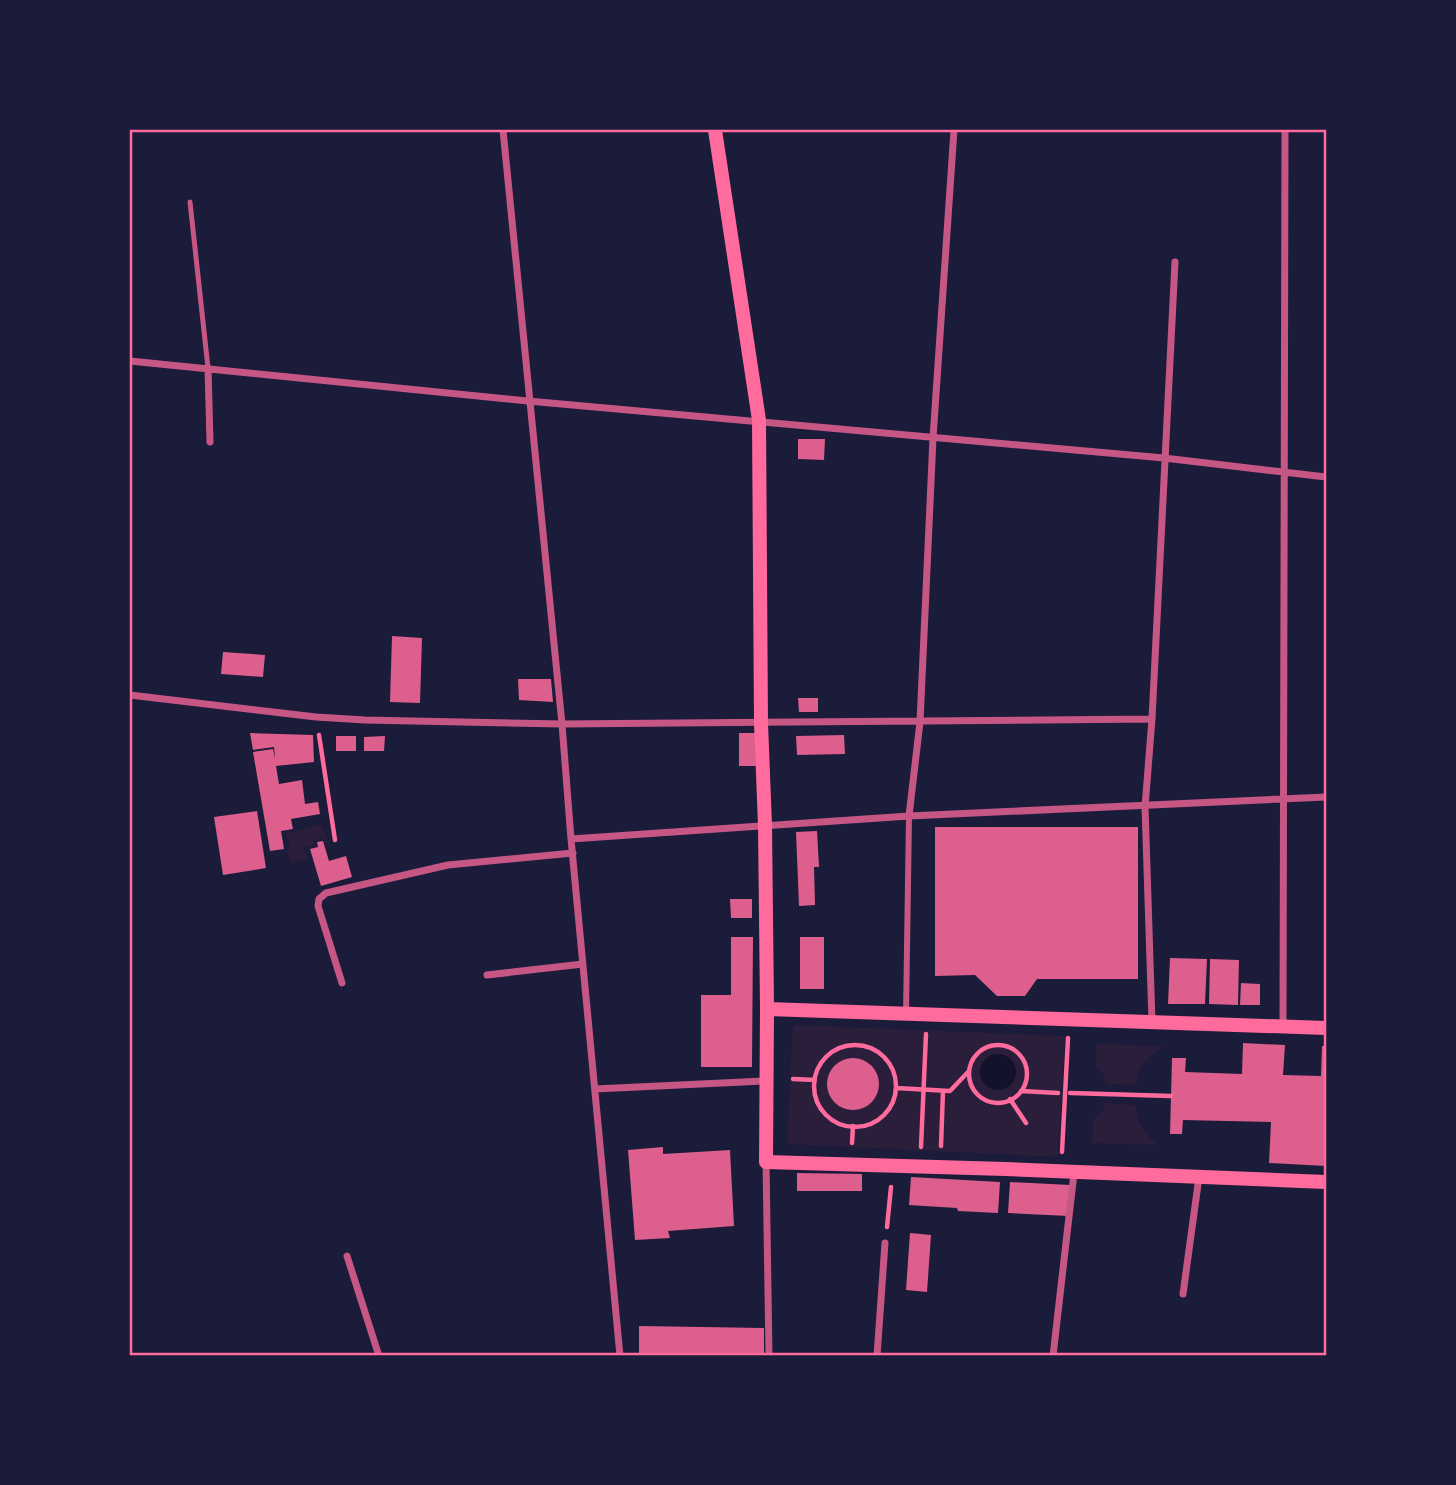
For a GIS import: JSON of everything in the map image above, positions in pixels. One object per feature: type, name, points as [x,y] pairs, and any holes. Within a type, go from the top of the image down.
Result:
[{"type":"main road","points":[[715,130],[759,420],[761,723],[767,1009],[766,1162],[1326,1182]]},
{"type":"main road","points":[[767,1009],[1326,1028]]},
{"type":"street","points":[[503,130],[562,724],[620,1356]]},
{"type":"street","points":[[906,1015],[909,816],[920,722],[933,438],[954,130]]},
{"type":"street","points":[[1283,1028],[1285,130]]},
{"type":"street","points":[[1152,1022],[1145,807],[1152,719],[1175,262]]},
{"type":"street","points":[[130,360],[528,401],[1164,458],[1326,477]]},
{"type":"street","points":[[208,368],[210,442]]},
{"type":"street","points":[[130,695],[316,717],[562,724],[1152,719]]},
{"type":"street","points":[[571,839],[909,816],[1326,797]]},
{"type":"street","points":[[342,983],[318,906],[319,899],[326,893],[449,865],[573,853]]},
{"type":"street","points":[[488,975],[583,964]]},
{"type":"street","points":[[595,1089],[766,1081]]},
{"type":"street","points":[[766,1162],[769,1356]]},
{"type":"street","points":[[1053,1356],[1068,1172]]},
{"type":"street","points":[[1183,1294],[1199,1177]]},
{"type":"street","points":[[877,1356],[885,1243]]},
{"type":"street","points":[[346,1256],[379,1356]]},
{"type":"lane","points":[[190,202],[208,368]]},
{"type":"path","points":[[316,717],[335,840]]},
{"type":"path","points":[[1068,1172],[1069,1020]]},
{"type":"path","points":[[921,1147],[926,1033]]},
{"type":"path","points":[[856,1045],[881,1054],[895,1075],[896,1088],[886,1114],[875,1122],[853,1126],[834,1121],[823,1112],[817,1100],[814,1080],[822,1062],[831,1052],[856,1045]]},
{"type":"path","points":[[1005,1046],[1014,1050],[1025,1064],[1027,1073],[1021,1091],[1010,1099],[996,1102],[979,1096],[970,1081],[971,1061],[985,1048],[1005,1046]]},
{"type":"path","points":[[896,1088],[950,1091],[969,1070]]},
{"type":"path","points":[[793,1079],[814,1080]]},
{"type":"path","points":[[941,1149],[943,1091]]},
{"type":"path","points":[[1021,1091],[1058,1093]]},
{"type":"path","points":[[1070,1093],[1171,1096]]},
{"type":"path","points":[[1010,1099],[1026,1123]]},
{"type":"path","points":[[852,1144],[853,1126]]},
{"type":"path","points":[[885,1243],[892,1165]]},
{"type":"shaded area","points":[[321,824],[330,845],[327,846],[324,838],[314,841],[315,845],[304,848],[308,859],[291,863],[286,849],[290,847],[286,834]]},
{"type":"shaded area","points":[[793,1025],[1065,1036],[1058,1157],[787,1144]]},
{"type":"shaded area","points":[[1096,1044],[1163,1046],[1142,1067],[1137,1085],[1106,1084],[1096,1065]]},
{"type":"shaded area","points":[[998,1054],[1011,1059],[1016,1072],[1011,1085],[998,1090],[985,1085],[980,1072],[985,1059]]},
{"type":"shaded area","points":[[1105,1103],[1136,1105],[1142,1128],[1158,1145],[1092,1143],[1093,1121],[1102,1112]]},
{"type":"building","points":[[798,439],[825,439],[824,460],[798,459]]},
{"type":"building","points":[[392,636],[422,638],[420,703],[390,702]]},
{"type":"building","points":[[223,652],[265,655],[263,677],[221,674]]},
{"type":"building","points":[[518,679],[551,679],[553,702],[519,700]]},
{"type":"building","points":[[798,698],[818,698],[818,712],[799,712]]},
{"type":"building","points":[[250,733],[313,735],[314,762],[276,766],[279,784],[302,780],[305,804],[318,802],[320,814],[291,819],[293,829],[281,831],[284,849],[270,851],[253,752],[273,749],[275,759],[274,747],[253,750]]},
{"type":"building","points":[[739,733],[755,733],[756,766],[739,766]]},
{"type":"building","points":[[844,735],[845,754],[797,755],[796,736]]},
{"type":"building","points":[[336,736],[356,736],[356,751],[336,751]]},
{"type":"building","points":[[385,736],[384,751],[364,751],[364,737]]},
{"type":"building","points":[[257,811],[266,868],[223,875],[214,817]]},
{"type":"building","points":[[935,827],[1138,827],[1138,979],[1037,979],[1025,996],[997,996],[975,975],[935,976]]},
{"type":"building","points":[[817,831],[819,867],[814,867],[815,905],[799,906],[796,832]]},
{"type":"building","points":[[323,841],[329,861],[346,856],[352,877],[321,886],[310,849],[318,847],[317,842]]},
{"type":"building","points":[[730,899],[752,899],[752,918],[731,918]]},
{"type":"building","points":[[731,937],[753,937],[752,1067],[701,1067],[701,995],[731,995]]},
{"type":"building","points":[[800,937],[824,937],[824,989],[800,989]]},
{"type":"building","points":[[1170,958],[1207,959],[1205,1004],[1168,1004]]},
{"type":"building","points":[[1210,959],[1239,960],[1238,1005],[1209,1004]]},
{"type":"building","points":[[1241,983],[1260,984],[1260,1005],[1240,1005]]},
{"type":"building","points":[[1243,1043],[1285,1045],[1283,1075],[1321,1076],[1322,1046],[1326,1046],[1326,1166],[1269,1163],[1271,1122],[1183,1120],[1182,1134],[1170,1134],[1172,1058],[1186,1058],[1185,1072],[1242,1074]]},
{"type":"building","points":[[853,1058],[863,1060],[871,1066],[877,1074],[877,1094],[871,1102],[863,1108],[853,1110],[843,1108],[835,1102],[829,1094],[827,1084],[829,1074],[835,1066],[843,1060]]},
{"type":"building","points":[[663,1147],[663,1154],[730,1150],[734,1226],[668,1231],[670,1238],[635,1240],[628,1150]]},
{"type":"building","points":[[797,1173],[862,1174],[862,1191],[797,1191]]},
{"type":"building","points":[[911,1177],[1000,1182],[998,1213],[909,1205]]},
{"type":"building","points":[[1010,1182],[1070,1185],[1069,1216],[1008,1213]]},
{"type":"building","points":[[910,1233],[931,1235],[927,1292],[906,1290]]},
{"type":"building","points":[[639,1326],[764,1328],[764,1355],[639,1355]]}]
